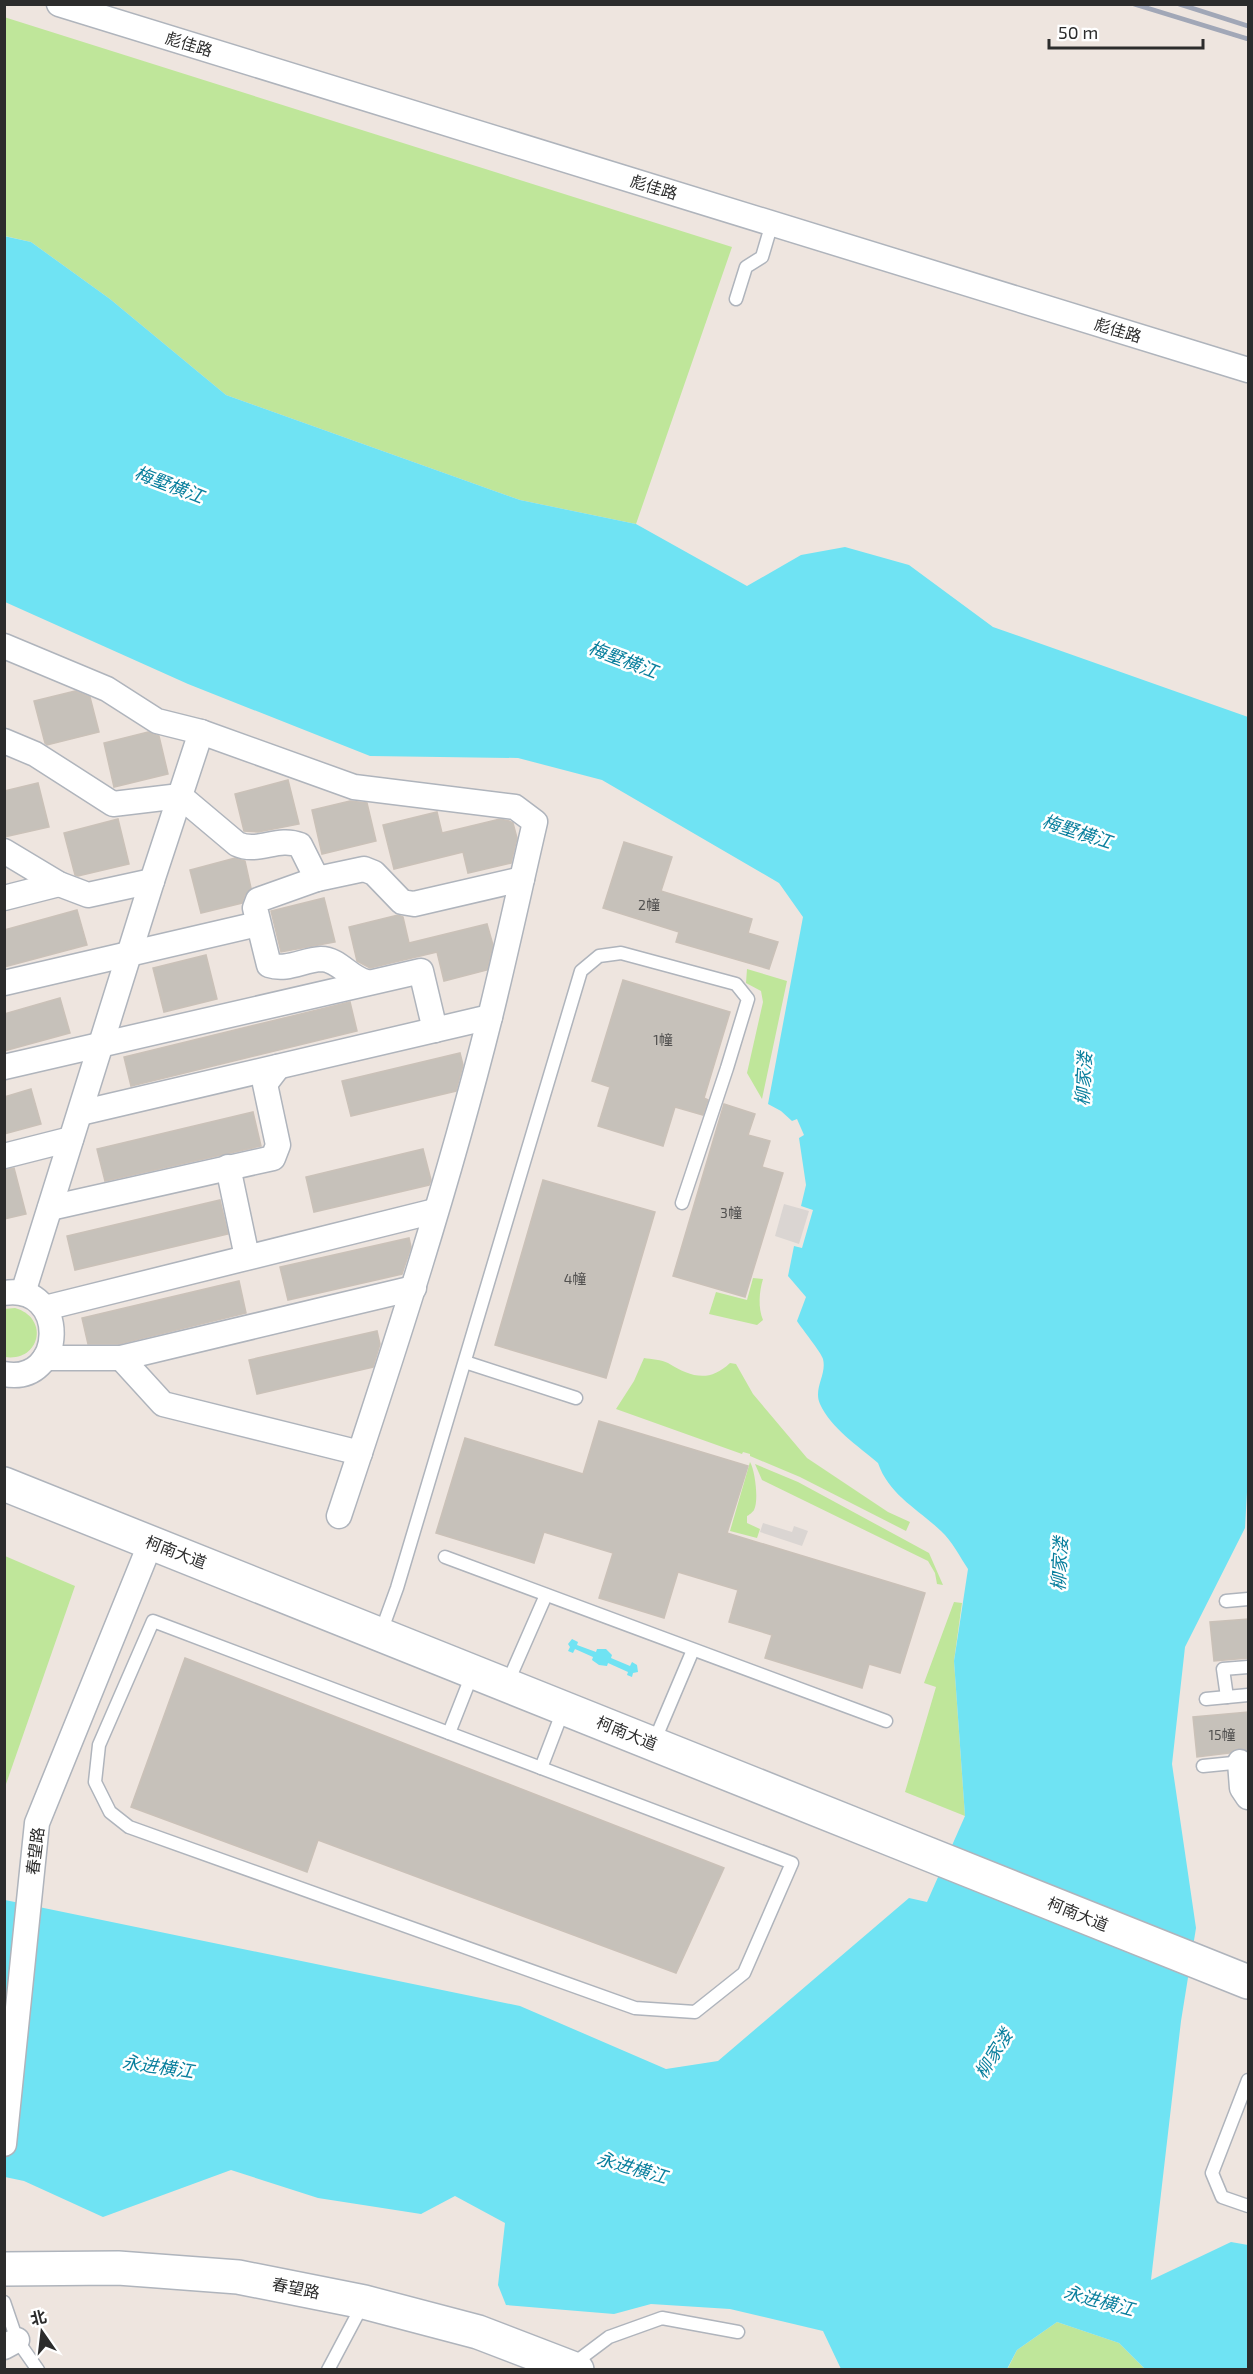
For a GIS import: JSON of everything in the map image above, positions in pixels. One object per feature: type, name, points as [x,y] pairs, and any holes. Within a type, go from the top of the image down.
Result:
[{"type":"main road","name":"柯南大道","points":[[4,1484],[381,1632],[831,1816],[1248,1982]]},
{"type":"main road","name":"春望路","points":[[4,2269],[118,2268],[238,2277],[364,2302],[478,2332],[573,2368]]},
{"type":"street","name":"彪佳路","points":[[59,4],[1248,370]]},
{"type":"street","points":[[4,646],[107,689],[157,721],[201,732],[354,787],[515,807],[535,822],[490,1017],[414,1287],[339,1516]]},
{"type":"street","points":[[4,1374],[23,1373],[35,1368],[45,1358],[51,1346],[53,1334],[51,1320],[45,1308],[35,1299],[14,1293],[50,1208],[129,953],[201,732]]},
{"type":"street","points":[[5,743],[35,754],[113,804],[180,796],[237,844],[247,849],[288,840],[300,845],[317,879]]},
{"type":"street","points":[[4,851],[59,884],[88,895],[152,881]]},
{"type":"street","points":[[367,982],[358,981],[333,962],[322,959],[279,968],[269,965],[255,908],[258,900],[317,879],[364,869],[374,873],[402,902],[414,904],[522,879]]},
{"type":"street","points":[[4,898],[59,884]]},
{"type":"street","points":[[4,983],[258,924]]},
{"type":"street","points":[[4,1067],[421,970],[435,1030]]},
{"type":"street","points":[[80,1113],[490,1017]]},
{"type":"street","points":[[50,1208],[273,1158],[278,1145],[265,1084],[278,1067]]},
{"type":"street","points":[[4,1156],[71,1139]]},
{"type":"street","points":[[228,1167],[247,1257]]},
{"type":"street","points":[[45,1308],[435,1211]]},
{"type":"street","points":[[45,1358],[121,1358],[414,1287]]},
{"type":"street","points":[[121,1358],[163,1404],[360,1453]]},
{"type":"street","name":"春望路","points":[[4,2144],[37,1823],[151,1542]]},
{"type":"street","points":[[1244,1762],[1242,1788],[1248,1797]]},
{"type":"lane","points":[[736,299],[746,267],[762,257],[772,223]]},
{"type":"lane","points":[[381,1632],[465,1362],[581,971],[599,957],[621,953],[736,984],[748,999],[682,1203]]},
{"type":"lane","points":[[465,1362],[576,1398]]},
{"type":"lane","points":[[445,1557],[886,1721]]},
{"type":"lane","points":[[507,1684],[546,1595]]},
{"type":"lane","points":[[1226,1601],[1248,1599]]},
{"type":"lane","points":[[153,1621],[449,1733],[792,1863],[744,1972],[695,2012],[635,2008],[129,1827],[110,1812],[95,1782],[99,1745],[153,1621]]},
{"type":"lane","points":[[653,1744],[693,1650]]},
{"type":"lane","points":[[1227,1697],[1223,1669],[1248,1666]]},
{"type":"lane","points":[[449,1733],[473,1670]]},
{"type":"lane","points":[[1206,1699],[1248,1695]]},
{"type":"lane","points":[[540,1768],[564,1708]]},
{"type":"lane","points":[[1203,1766],[1244,1762]]},
{"type":"lane","points":[[1248,2080],[1212,2173],[1222,2197],[1248,2206]]},
{"type":"lane","points":[[4,2302],[11,2343],[38,2370]]},
{"type":"lane","points":[[328,2370],[364,2302]]},
{"type":"lane","points":[[573,2368],[609,2337],[662,2318],[738,2332]]},
{"type":"green space","points":[[4,17],[732,247],[636,524],[520,500],[226,395],[110,299],[31,242],[5,236]]},
{"type":"green space","points":[[747,969],[787,981],[762,1099],[747,1073],[763,1002],[761,991],[746,983]]},
{"type":"green space","points":[[753,1278],[763,1279],[760,1310],[763,1320],[757,1325],[709,1314],[716,1292],[747,1300]]},
{"type":"green space","points":[[15,1308],[26,1313],[33,1321],[36,1338],[33,1346],[26,1353],[17,1357],[5,1357],[4,1309]]},
{"type":"green space","points":[[644,1358],[666,1362],[684,1372],[700,1376],[715,1373],[730,1363],[736,1364],[753,1394],[807,1458],[888,1512],[910,1522],[906,1531],[750,1454],[743,1452],[742,1454],[616,1409],[634,1381]]},
{"type":"green space","points":[[750,1462],[755,1478],[756,1500],[754,1511],[747,1516],[747,1523],[760,1529],[757,1538],[730,1531]]},
{"type":"green space","points":[[755,1464],[798,1482],[929,1553],[943,1585],[937,1584],[935,1573],[928,1561],[762,1480]]},
{"type":"green space","points":[[5,1556],[75,1586],[5,1787]]},
{"type":"green space","points":[[954,1602],[962,1603],[954,1661],[965,1816],[905,1792],[936,1687],[924,1683]]},
{"type":"green space","points":[[1057,2322],[1119,2343],[1145,2369],[1007,2370],[1017,2350]]},
{"type":"shaded area","points":[[784,1204],[809,1211],[799,1244],[775,1236]]},
{"type":"shaded area","points":[[763,1523],[792,1532],[794,1526],[808,1531],[802,1546],[760,1532]]},
{"type":"water","points":[[4,236],[31,242],[110,299],[226,395],[520,500],[636,524],[747,586],[801,555],[845,547],[909,565],[993,627],[1248,717],[1248,1474],[1245,1528],[1185,1647],[1172,1764],[1196,1928],[1181,2021],[1151,2280],[1231,2242],[1248,2245],[1248,2369],[1145,2369],[1119,2343],[1057,2322],[1017,2350],[1007,2369],[841,2369],[823,2331],[730,2309],[651,2304],[614,2314],[506,2305],[498,2285],[505,2223],[455,2196],[421,2214],[318,2198],[231,2170],[103,2217],[24,2181],[5,2177],[5,1900],[520,2006],[666,2069],[718,2061],[909,1898],[927,1902],[965,1816],[954,1661],[968,1569],[945,1535],[897,1493],[889,1484],[878,1463],[831,1421],[818,1398],[823,1359],[797,1321],[806,1297],[788,1276],[794,1246],[802,1248],[813,1210],[801,1206],[806,1185],[799,1138],[804,1135],[797,1119],[792,1121],[781,1111],[768,1104],[803,917],[779,883],[602,780],[518,758],[370,756],[188,684],[5,602]]},
{"type":"water","points":[[572,1639],[578,1642],[577,1645],[596,1652],[597,1649],[606,1649],[612,1655],[611,1658],[630,1666],[632,1662],[637,1665],[638,1672],[633,1673],[632,1677],[627,1675],[628,1672],[608,1663],[607,1666],[599,1665],[592,1660],[593,1657],[575,1649],[573,1653],[568,1651],[570,1647],[568,1644]]},
{"type":"building","points":[[75,691],[90,697],[99,732],[47,745],[34,701]]},
{"type":"building","points":[[148,732],[159,736],[168,774],[114,787],[104,743]]},
{"type":"building","points":[[288,780],[299,824],[258,832],[244,831],[235,794]]},
{"type":"building","points":[[38,783],[49,827],[4,837],[4,791]]},
{"type":"building","points":[[350,801],[367,803],[376,841],[322,854],[312,810]]},
{"type":"building","points":[[437,812],[442,833],[500,819],[513,823],[517,838],[511,863],[468,873],[463,852],[394,869],[383,825]]},
{"type":"building","points":[[118,819],[129,864],[75,875],[64,833]]},
{"type":"building","points":[[624,842],[672,857],[661,891],[752,919],[748,933],[778,942],[769,969],[676,942],[679,932],[603,908]]},
{"type":"building","points":[[235,858],[245,861],[251,888],[242,903],[201,913],[190,870]]},
{"type":"building","points":[[324,898],[335,942],[281,952],[271,911]]},
{"type":"building","points":[[77,910],[87,945],[4,967],[4,930]]},
{"type":"building","points":[[398,915],[403,917],[409,943],[487,924],[493,945],[487,970],[444,981],[437,952],[370,968],[357,961],[349,927]]},
{"type":"building","points":[[206,955],[217,999],[164,1012],[153,968]]},
{"type":"building","points":[[623,980],[730,1012],[704,1098],[708,1100],[703,1115],[675,1107],[663,1146],[598,1126],[610,1087],[592,1081]]},
{"type":"building","points":[[60,998],[70,1033],[4,1051],[4,1014]]},
{"type":"building","points":[[350,1002],[357,1031],[131,1086],[124,1057]]},
{"type":"building","points":[[460,1053],[463,1065],[456,1091],[351,1116],[342,1081]]},
{"type":"building","points":[[31,1089],[41,1124],[4,1134],[4,1097]]},
{"type":"building","points":[[724,1104],[755,1114],[748,1135],[770,1141],[762,1167],[783,1173],[745,1297],[673,1276]]},
{"type":"building","points":[[253,1112],[261,1146],[105,1181],[97,1149]]},
{"type":"building","points":[[423,1149],[431,1180],[429,1185],[314,1212],[306,1177]]},
{"type":"building","points":[[14,1168],[26,1214],[4,1219],[4,1170]]},
{"type":"building","points":[[543,1180],[655,1212],[606,1378],[495,1345]]},
{"type":"building","points":[[220,1200],[228,1234],[75,1270],[67,1236]]},
{"type":"building","points":[[409,1238],[411,1247],[402,1274],[288,1300],[280,1267]]},
{"type":"building","points":[[239,1281],[246,1313],[119,1344],[88,1344],[82,1318]]},
{"type":"building","points":[[377,1331],[380,1344],[373,1367],[257,1394],[249,1360]]},
{"type":"building","points":[[599,1421],[748,1466],[727,1533],[925,1593],[900,1673],[869,1664],[862,1688],[765,1658],[772,1635],[729,1622],[738,1590],[678,1572],[664,1618],[599,1598],[613,1553],[544,1532],[534,1563],[436,1533],[465,1438],[583,1474]]},
{"type":"building","points":[[1248,1619],[1248,1658],[1214,1661],[1210,1622]]},
{"type":"building","points":[[185,1658],[724,1868],[676,1973],[318,1840],[307,1872],[131,1807]]},
{"type":"building","points":[[1248,1712],[1248,1751],[1238,1748],[1229,1753],[1197,1757],[1193,1717]]},
{"type":"railway","points":[[1134,4],[1248,39]]},
{"type":"railway","points":[[1179,4],[1248,26]]},
{"type":"water label","name":"梅墅横江","points":[[169,485]]},
{"type":"water label","name":"梅墅横江","points":[[623,660]]},
{"type":"water label","name":"梅墅横江","points":[[1077,832]]},
{"type":"water label","name":"柳家溇","points":[[1084,1079]]},
{"type":"water label","name":"柳家溇","points":[[1060,1564]]},
{"type":"water label","name":"柳家溇","points":[[994,2054]]},
{"type":"water label","name":"永进横江","points":[[158,2067]]},
{"type":"water label","name":"永进横江","points":[[632,2168]]},
{"type":"water label","name":"永进横江","points":[[1099,2301]]}]
